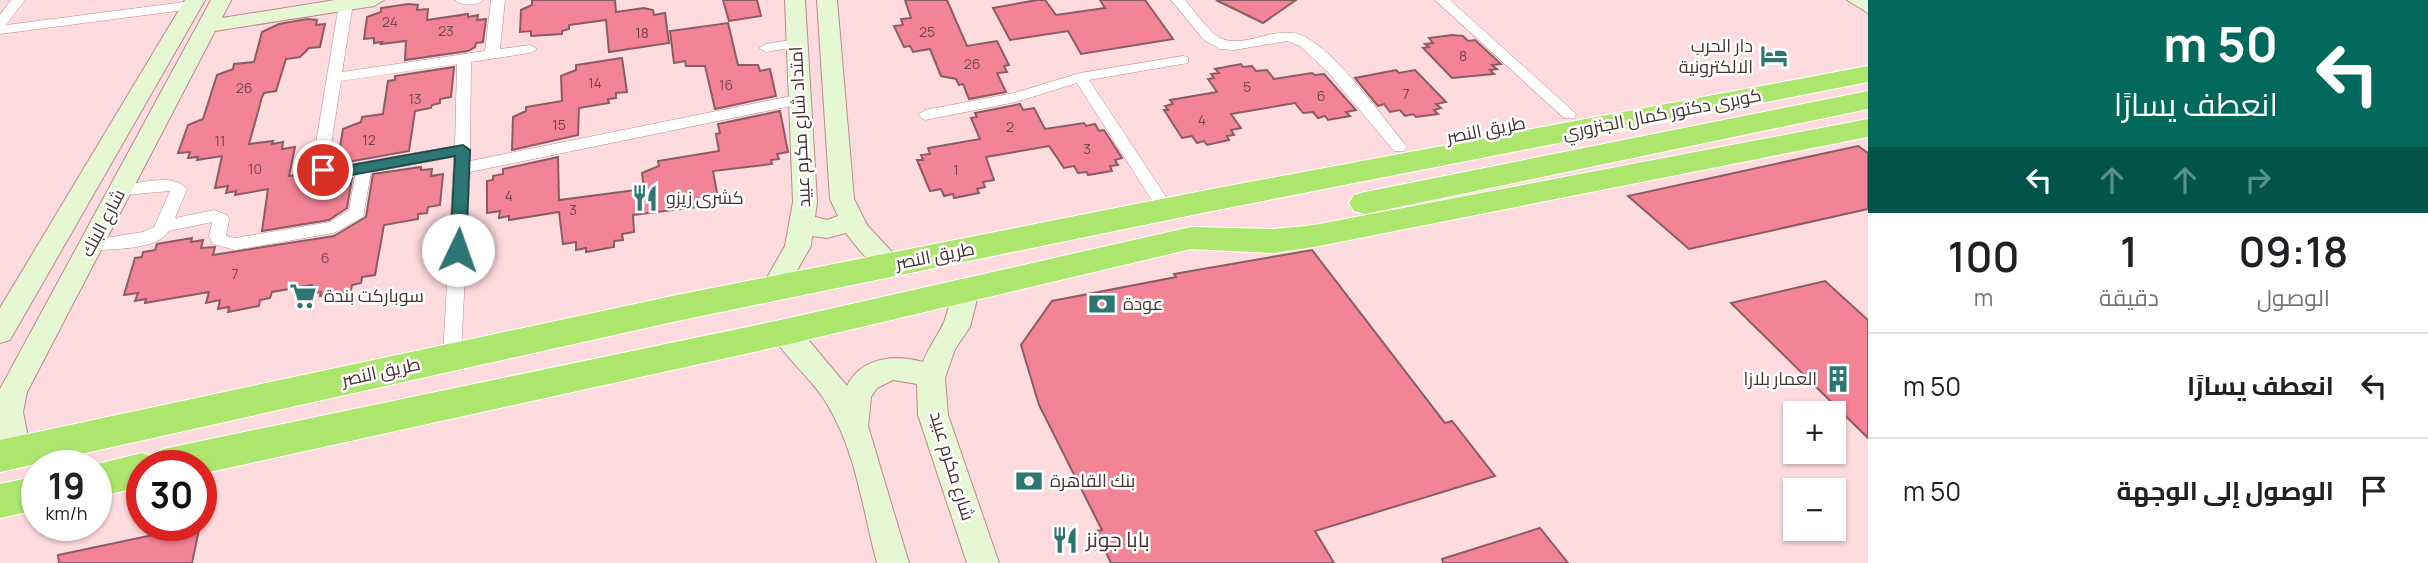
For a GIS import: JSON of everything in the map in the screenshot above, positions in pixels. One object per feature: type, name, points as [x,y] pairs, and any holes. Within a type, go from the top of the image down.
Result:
[{"type":"highway","name":"طريق النصر","points":[[8,454],[452,356],[1166,209],[1188,194],[1224,181],[1399,146],[1862,62]]},
{"type":"highway","name":"كوبرى دكتور كمال الجنزوري","points":[[1166,209],[1862,62]]},
{"type":"highway","name":"كوبرى دكتور كمال الجنزوري","points":[[1191,238],[1868,100]]},
{"type":"highway","points":[[217,454],[785,332],[1191,238],[1247,241],[1314,236],[1868,128]]},
{"type":"highway","points":[[0,500],[21,496]]},
{"type":"street","points":[[0,24],[18,0]]},
{"type":"street","name":"شارع البنك","points":[[0,332],[198,10],[223,0]]},
{"type":"street","points":[[0,30],[198,10],[260,9],[374,0]]},
{"type":"street","points":[[462,0],[476,0]]},
{"type":"street","points":[[492,55],[498,0]]},
{"type":"street","name":"امتداد شارع مكرم عبيد","points":[[774,288],[798,246],[804,222],[795,0]]},
{"type":"street","name":"امتداد شارع مكرم عبيد","points":[[827,0],[842,199],[850,219],[891,265]]},
{"type":"street","points":[[1178,0],[1209,37],[1225,47],[1278,38],[1302,40],[1321,57],[1399,146]]},
{"type":"street","points":[[1442,0],[1569,115]]},
{"type":"street","points":[[1857,0],[1868,7]]},
{"type":"street","points":[[346,4],[336,77],[318,163],[323,170],[335,173],[463,150]]},
{"type":"street","name":"شارع البنك","points":[[8,454],[8,412],[13,392],[119,192],[198,10]]},
{"type":"street","points":[[766,48],[797,43]]},
{"type":"street","points":[[336,77],[530,49]]},
{"type":"street","points":[[452,356],[463,168],[464,59]]},
{"type":"street","points":[[925,115],[1016,97],[1080,77],[1183,60]]},
{"type":"street","points":[[1080,77],[1166,209]]},
{"type":"street","points":[[463,168],[801,99]]},
{"type":"street","points":[[91,245],[146,238],[164,226],[214,216],[220,219],[219,240],[235,244],[334,227],[357,213],[363,169]]},
{"type":"street","points":[[119,192],[170,185],[178,187],[179,193],[164,226]]},
{"type":"street","points":[[804,222],[823,230],[838,227],[850,219]]},
{"type":"street","name":"شارع مكرم عبيد","points":[[966,291],[956,327],[943,345],[931,378],[933,415],[983,563]]},
{"type":"street","points":[[785,332],[829,383],[853,428],[893,563]]},
{"type":"street","points":[[0,383],[26,367]]},
{"type":"street","points":[[853,428],[860,389],[871,377],[887,369],[905,368],[931,378]]},
{"type":"building","points":[[532,0],[615,0],[616,12],[644,8],[653,10],[654,15],[665,13],[669,43],[609,52],[606,20],[569,25],[569,29],[562,31],[562,34],[531,36],[531,31],[520,32],[521,10],[532,5]]},
{"type":"building","points":[[723,0],[757,0],[761,16],[729,21]]},
{"type":"building","points":[[905,0],[947,0],[967,46],[997,41],[1009,65],[1004,66],[1007,72],[997,73],[1006,92],[969,99],[963,84],[959,85],[956,79],[941,76],[930,49],[913,52],[910,46],[904,47],[894,26],[903,25],[901,19],[911,18]]},
{"type":"building","points":[[1045,0],[1056,15],[1105,8],[1100,0],[1145,0],[1173,39],[1081,54],[1068,31],[1010,40],[993,8]]},
{"type":"building","points":[[1216,0],[1296,0],[1263,23]]},
{"type":"building","points":[[418,5],[417,10],[428,9],[427,20],[468,14],[468,17],[478,15],[477,20],[486,19],[483,42],[476,43],[475,47],[468,51],[405,60],[406,41],[381,44],[382,42],[374,43],[374,38],[364,39],[367,17],[381,12],[381,8]]},
{"type":"building","points":[[317,20],[316,25],[325,24],[320,47],[309,48],[300,57],[286,59],[276,91],[264,93],[262,97],[249,144],[273,141],[272,144],[283,142],[282,149],[295,147],[289,176],[314,172],[332,180],[352,178],[347,208],[329,220],[262,231],[268,189],[235,195],[236,191],[226,193],[228,186],[215,188],[222,156],[197,160],[198,157],[188,158],[190,152],[178,153],[188,125],[203,119],[217,75],[233,69],[234,64],[254,62],[262,32],[279,24]]},
{"type":"building","points":[[728,23],[738,65],[758,65],[760,71],[770,69],[776,96],[715,109],[705,66],[686,66],[685,61],[674,63],[670,31]]},
{"type":"building","points":[[1463,36],[1468,41],[1475,40],[1501,64],[1492,65],[1497,69],[1490,70],[1494,74],[1452,78],[1423,48],[1429,47],[1425,44],[1433,43],[1429,38]]},
{"type":"building","points":[[622,58],[627,92],[616,93],[616,98],[608,99],[609,103],[579,108],[578,135],[512,150],[513,117],[526,111],[526,107],[562,101],[561,76],[576,70],[576,65]]},
{"type":"building","points":[[1241,64],[1243,67],[1252,66],[1256,71],[1267,70],[1274,79],[1312,73],[1324,74],[1356,110],[1346,112],[1350,116],[1328,120],[1325,116],[1318,118],[1313,112],[1303,113],[1295,103],[1231,114],[1241,128],[1231,130],[1234,135],[1227,136],[1229,140],[1207,145],[1204,141],[1197,143],[1192,136],[1182,138],[1164,110],[1168,110],[1165,106],[1173,104],[1170,100],[1217,92],[1208,79],[1214,78],[1211,74],[1219,73],[1215,69]]},
{"type":"building","points":[[454,67],[451,97],[440,99],[440,103],[432,105],[431,108],[415,111],[409,151],[337,164],[343,129],[361,122],[362,117],[383,114],[388,81],[395,80],[395,76]]},
{"type":"building","points":[[1396,70],[1399,73],[1415,70],[1446,102],[1436,104],[1441,108],[1434,110],[1438,114],[1416,117],[1413,114],[1405,116],[1400,110],[1390,112],[1384,104],[1378,106],[1355,78]]},
{"type":"building","points":[[1020,104],[1023,110],[1034,108],[1045,129],[1095,124],[1099,131],[1104,130],[1122,158],[1115,160],[1118,165],[1110,166],[1112,171],[1088,175],[1087,172],[1078,173],[1074,166],[1064,168],[1049,146],[986,157],[994,180],[983,182],[985,187],[977,189],[979,193],[954,198],[953,194],[944,196],[941,189],[930,191],[917,160],[923,160],[921,155],[930,154],[928,148],[980,139],[971,118],[977,117],[975,113]]},
{"type":"building","points":[[780,111],[788,152],[777,154],[779,159],[771,160],[772,164],[713,171],[717,193],[705,195],[706,200],[697,202],[698,207],[633,215],[634,232],[622,234],[623,240],[614,241],[614,247],[586,252],[586,248],[576,250],[576,242],[563,244],[559,212],[509,220],[509,216],[499,218],[500,211],[487,213],[487,181],[493,180],[493,176],[503,174],[503,169],[558,157],[559,200],[644,189],[642,173],[659,166],[658,161],[719,151],[716,134],[720,133],[718,124]]},
{"type":"building","points":[[1858,146],[1868,153],[1868,209],[1689,249],[1628,196]]},
{"type":"building","points":[[421,167],[421,170],[432,169],[431,176],[443,174],[440,205],[428,207],[427,213],[418,214],[418,219],[384,225],[375,275],[362,277],[361,283],[352,285],[351,291],[320,296],[321,292],[311,294],[312,285],[272,292],[270,298],[260,300],[259,306],[228,312],[229,307],[218,309],[220,300],[206,303],[209,292],[145,303],[146,299],[135,301],[138,293],[124,295],[135,258],[142,257],[143,252],[155,250],[157,244],[192,238],[191,242],[203,240],[201,248],[215,247],[213,255],[334,236],[366,217],[373,174]]},
{"type":"building","points":[[1312,250],[1445,423],[1452,421],[1495,476],[1315,531],[1334,563],[1111,563],[1096,531],[1102,530],[1039,405],[1021,345],[1052,301],[1176,277],[1174,274]]},
{"type":"building","name":"العمار بلازا","points":[[1825,281],[1868,320],[1868,438],[1846,416],[1846,401],[1830,401],[1731,303]]},
{"type":"building","points":[[1540,528],[1568,563],[1443,563],[1442,559]]},
{"type":"building","points":[[126,541],[197,541],[192,563],[59,563],[58,555]]},
{"type":"place","name":"دار الحرب الالكترونية","points":[[1774,56]]},
{"type":"place","name":"كشرى زيزو","points":[[645,198]]},
{"type":"place","name":"سوباركت بندة","points":[[303,296]]},
{"type":"place","name":"عودة","points":[[1102,304]]},
{"type":"place","name":"العمار بلازا","points":[[1838,379]]},
{"type":"place","name":"بنك القاهرة","points":[[1029,481]]},
{"type":"place","name":"بابا جونز","points":[[1065,540]]},
{"type":"route","points":[[323,170],[335,173],[363,169],[463,150],[458,250]]}]
